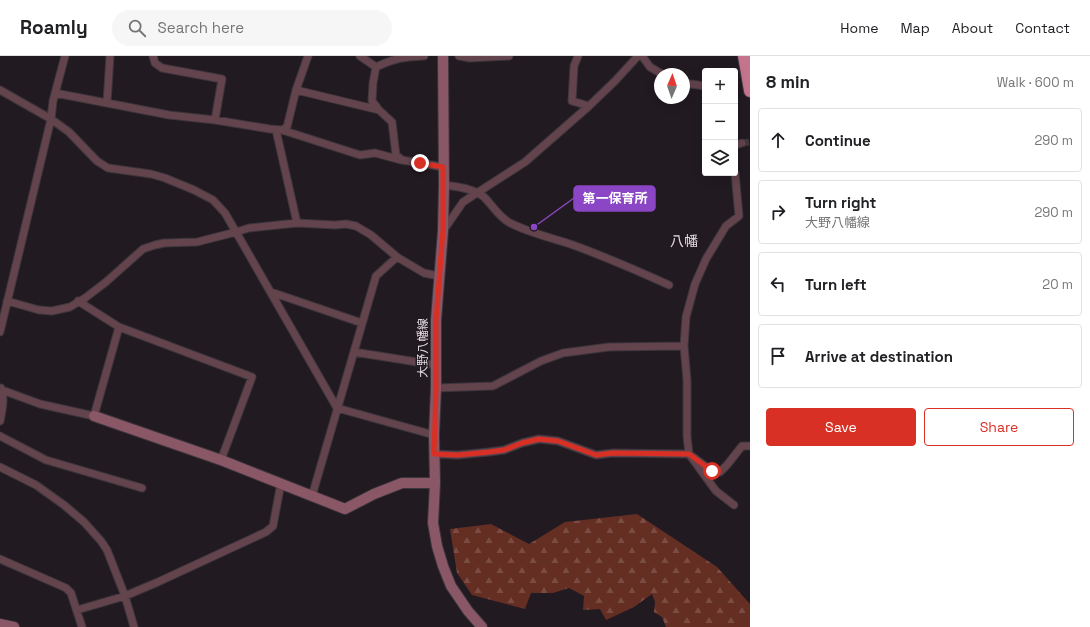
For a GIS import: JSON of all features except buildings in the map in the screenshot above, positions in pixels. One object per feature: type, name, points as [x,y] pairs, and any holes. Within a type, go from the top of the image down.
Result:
[{"type":"highway","points":[[744,56],[750,91]]},
{"type":"main road","name":"大野八幡線","points":[[443,56],[444,185],[443,230],[436,320],[434,435],[435,483],[433,523],[437,546],[451,586],[468,611],[482,627]]},
{"type":"main road","points":[[94,416],[221,460],[345,509],[402,482],[435,483]]},
{"type":"main road","points":[[0,624],[14,627]]},
{"type":"street","points":[[0,332],[51,119],[55,93],[65,56]]},
{"type":"street","points":[[107,103],[110,56]]},
{"type":"street","points":[[152,56],[155,63],[162,68],[222,78],[215,120]]},
{"type":"street","points":[[279,130],[287,127],[296,90],[307,56]]},
{"type":"street","points":[[360,56],[376,67]]},
{"type":"street","points":[[376,67],[390,60],[405,56],[424,56]]},
{"type":"street","points":[[459,56],[470,58],[509,56]]},
{"type":"street","points":[[578,56],[574,66],[572,101],[589,106]]},
{"type":"street","points":[[443,230],[463,202],[525,162],[589,106],[638,56]]},
{"type":"street","points":[[642,56],[650,67],[654,69]]},
{"type":"street","points":[[376,67],[372,101],[392,122],[396,155],[402,160]]},
{"type":"street","points":[[690,84],[702,86]]},
{"type":"street","points":[[0,90],[51,119],[69,132],[97,161],[108,168],[151,174],[165,178],[213,200],[225,213],[337,408],[434,435]]},
{"type":"street","points":[[296,90],[379,110]]},
{"type":"street","points":[[55,93],[169,115],[215,120],[279,130],[360,155],[375,153],[402,160],[443,167]]},
{"type":"street","points":[[279,130],[296,223]]},
{"type":"street","points":[[734,506],[716,491],[689,454],[687,436],[687,380],[684,346],[686,317],[695,284],[706,259],[726,226],[739,216],[735,176]]},
{"type":"street","points":[[444,185],[470,190],[477,193],[508,222],[533,233],[572,245],[629,267],[669,285]]},
{"type":"street","points":[[7,301],[39,310],[52,311],[70,307],[106,282],[144,248],[164,243],[198,242],[249,228],[296,223],[335,225],[346,224],[356,226],[371,235],[397,256],[424,273],[439,276]]},
{"type":"street","points":[[312,496],[376,276],[397,256]]},
{"type":"street","points":[[271,292],[362,323]]},
{"type":"street","points":[[78,301],[119,327],[252,377],[221,460]]},
{"type":"street","points":[[0,421],[3,406],[1,388],[40,404],[94,416],[119,327]]},
{"type":"street","points":[[436,388],[493,386],[541,361],[562,353],[609,347],[684,346]]},
{"type":"street","points":[[354,352],[436,365]]},
{"type":"street","points":[[0,436],[46,460],[142,488]]},
{"type":"street","points":[[434,454],[458,455],[504,450],[522,443],[539,439],[558,441],[596,455],[613,453],[689,454],[712,471],[720,472],[742,446],[750,446]]},
{"type":"street","points":[[0,467],[36,485],[64,505],[84,522],[101,541],[107,550],[125,596],[134,627]]},
{"type":"street","points":[[77,610],[125,596],[266,532],[273,526],[281,483]]},
{"type":"street","points":[[0,559],[66,588],[71,593],[82,627]]},
{"type":"green space","points":[[637,514],[717,567],[750,604],[750,627],[666,627],[662,617],[654,612],[655,602],[652,594],[634,607],[606,620],[600,609],[583,610],[584,596],[569,588],[553,593],[531,593],[525,609],[472,595],[457,573],[450,529],[491,524],[529,544],[565,522]]},
{"type":"tunnel","points":[[742,143],[750,142]]},
{"type":"place","name":"第一保育所","points":[[534,227]]},
{"type":"district","name":"八幡","points":[[684,241]]},
{"type":"route","points":[[420,163],[443,167],[444,185],[443,230],[436,320],[434,454],[458,455],[504,450],[522,443],[539,439],[558,441],[578,447],[596,455],[613,453],[689,454],[712,471]]}]
